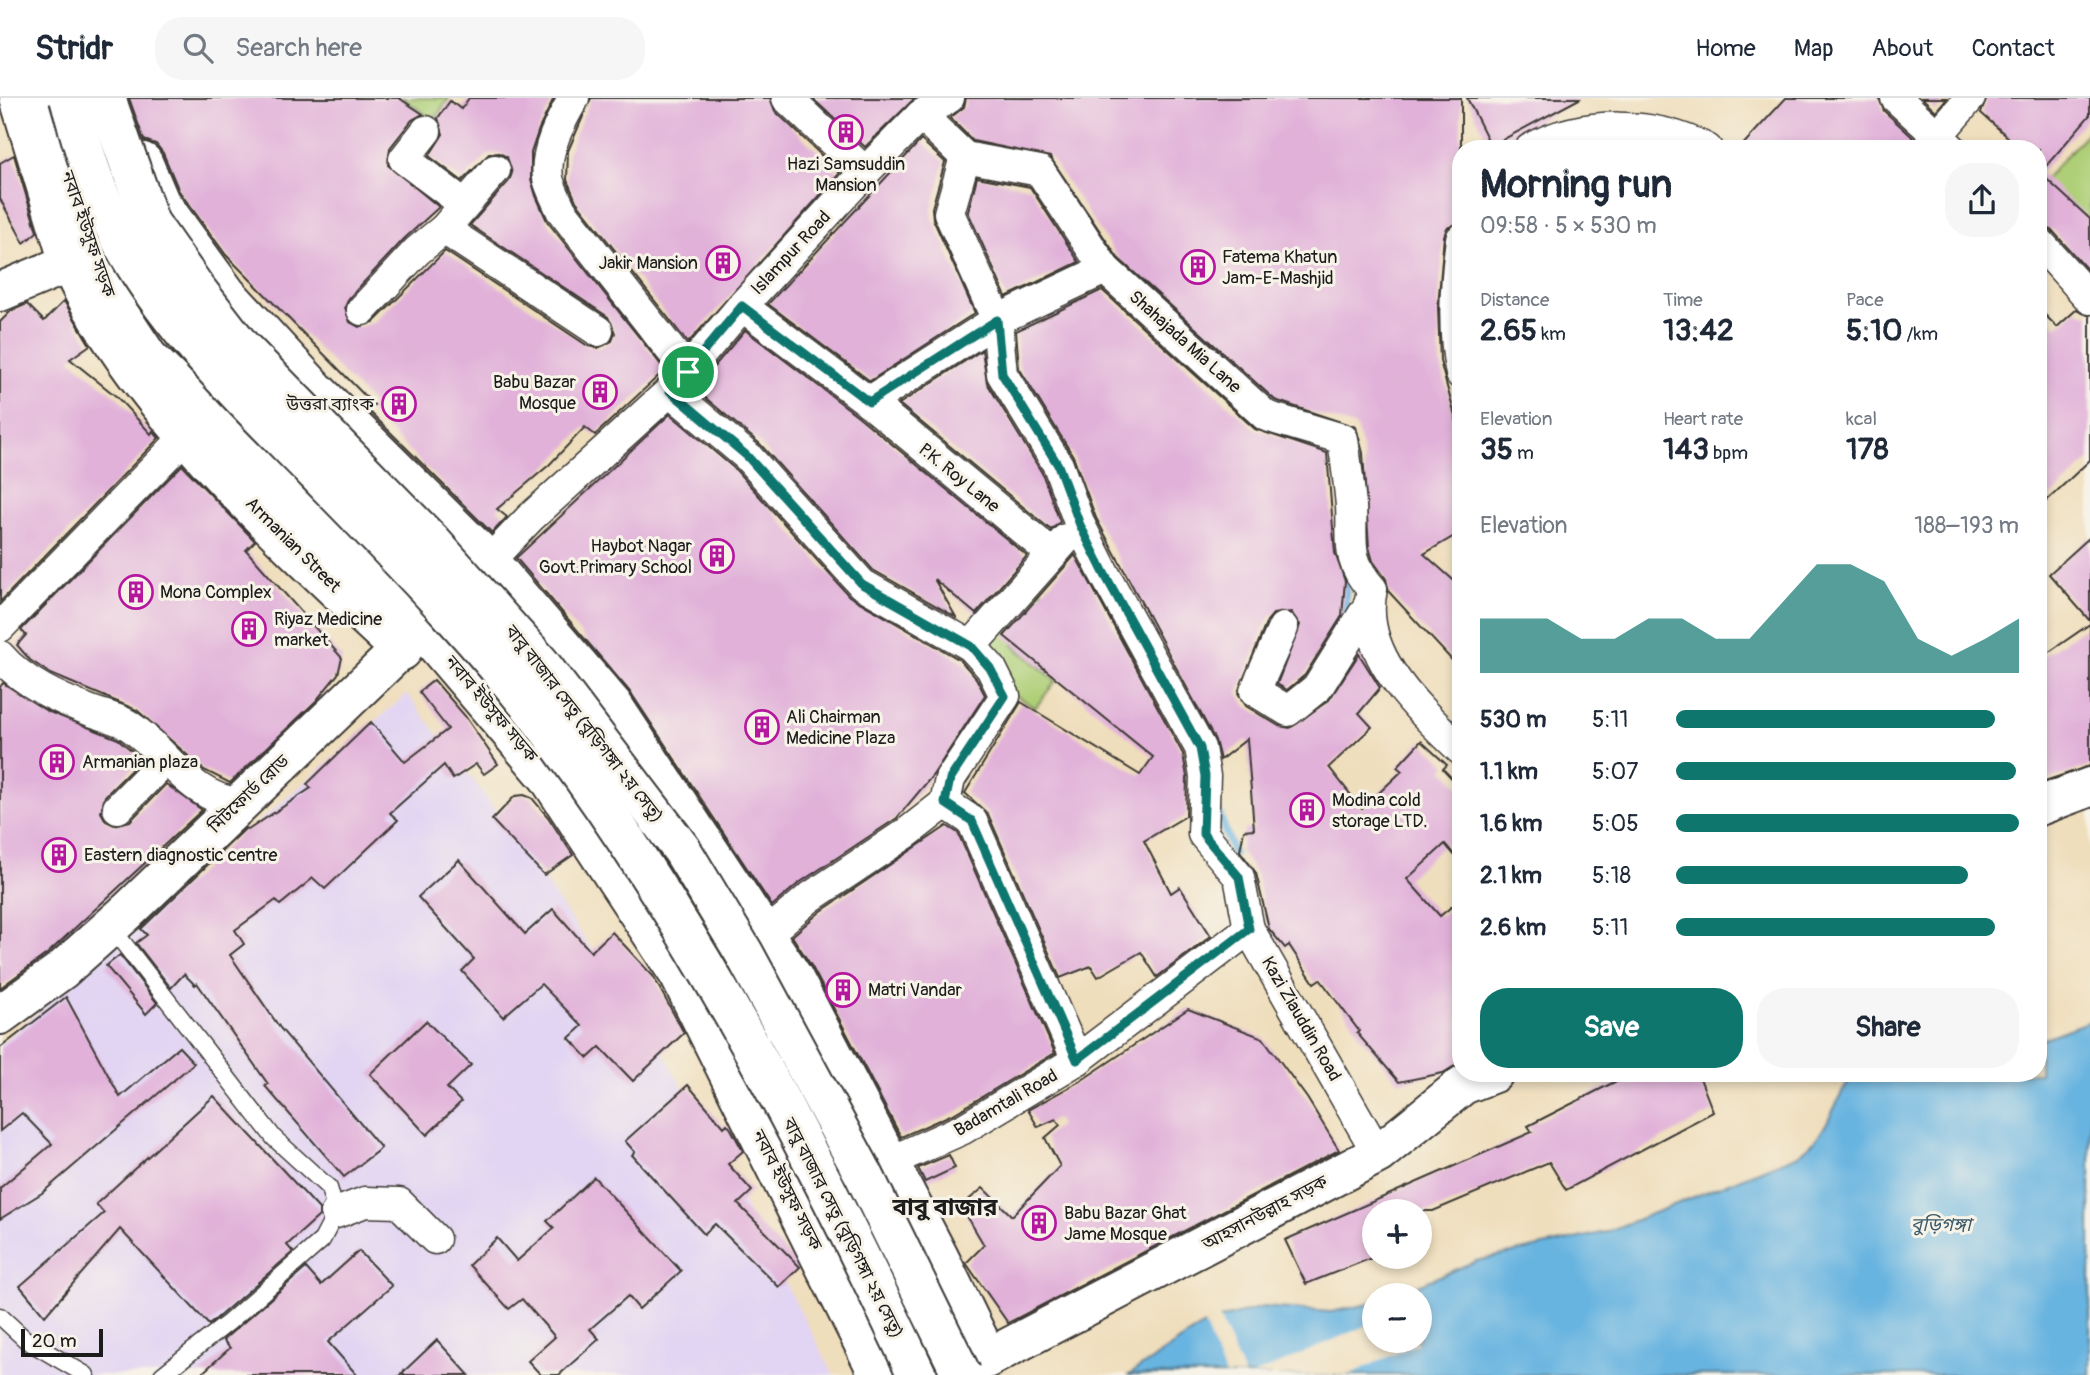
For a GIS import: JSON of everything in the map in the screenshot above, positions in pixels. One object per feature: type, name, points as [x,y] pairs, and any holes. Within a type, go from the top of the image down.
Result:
[{"type":"main road","name":"Armanian Street","points":[[19,98],[69,263],[80,287],[147,390],[334,588],[413,640]]},
{"type":"main road","name":"নবাব ইউসুফ সড়ক","points":[[44,98],[105,292],[148,357],[413,640],[548,777],[679,975],[879,1375]]},
{"type":"main road","name":"বাবু বাজার সেতু (বুড়িগঙ্গা ২য় সেতু)","points":[[69,98],[86,155],[118,236],[165,308],[229,384],[446,606],[560,746],[676,918],[797,1133],[916,1375]]},
{"type":"main road","name":"বাবু বাজার সেতু (বুড়িগঙ্গা ২য় সেতু)","points":[[106,98],[150,223],[194,286],[242,347],[431,541],[540,663],[754,944],[864,1175],[975,1366]]},
{"type":"main road","points":[[122,98],[131,134],[160,202],[227,294],[316,390],[489,562],[614,705],[754,944],[793,977],[889,1162],[975,1366]]},
{"type":"main road","points":[[0,292],[69,263]]},
{"type":"main road","name":"মিটফোর্ড রোড","points":[[0,1015],[62,970],[111,927],[413,640],[489,562]]},
{"type":"main road","points":[[2047,803],[2090,787]]},
{"type":"main road","name":"আহসানউল্লাহ সড়ক","points":[[953,1375],[975,1366],[1378,1154],[1463,1085],[1471,1082]]},
{"type":"street","points":[[574,98],[556,132],[548,178],[561,210],[679,382],[862,584],[971,646],[990,668],[1005,696],[950,779],[945,803],[908,832],[808,898],[754,944]]},
{"type":"street","points":[[787,98],[865,172]]},
{"type":"street","name":"Islampur Road","points":[[489,562],[530,518],[679,382],[742,306],[865,172],[921,115],[949,98]]},
{"type":"street","points":[[1896,98],[1943,140]]},
{"type":"street","points":[[1946,140],[1969,98]]},
{"type":"street","points":[[921,115],[965,157]]},
{"type":"street","points":[[1547,140],[1596,128],[1649,128],[1691,140]]},
{"type":"street","points":[[426,131],[404,159],[464,204]]},
{"type":"street","name":"Shahajada Mia Lane","points":[[965,157],[1040,171],[1104,269],[1266,416],[1343,439],[1351,508],[1349,540],[1362,578],[1372,589],[1369,604],[1373,638],[1387,669],[1452,740]]},
{"type":"street","name":"Kazi Ziauddin Road","points":[[965,157],[949,213],[997,320],[1002,374],[1058,465],[1080,525],[1200,748],[1205,776],[1203,834],[1239,877],[1249,929],[1378,1154]]},
{"type":"street","points":[[362,310],[417,251],[444,229],[495,170]]},
{"type":"street","points":[[444,229],[598,331]]},
{"type":"street","points":[[2047,251],[2090,299]]},
{"type":"street","points":[[869,402],[997,320],[1104,269]]},
{"type":"street","name":"P.K. Roy Lane","points":[[742,306],[869,402],[1051,553]]},
{"type":"street","points":[[0,627],[187,435]]},
{"type":"street","points":[[971,646],[1051,553],[1080,525]]},
{"type":"street","points":[[1283,628],[1255,691],[1289,711],[1318,687],[1369,604]]},
{"type":"street","points":[[0,656],[54,697],[130,725],[200,791],[223,801],[239,803]]},
{"type":"street","points":[[118,808],[165,760]]},
{"type":"street","points":[[945,803],[972,821],[1077,1060]]},
{"type":"street","name":"Badamtali Road","points":[[889,1162],[962,1129],[1077,1060],[1249,929]]},
{"type":"street","points":[[335,1213],[365,1202],[399,1203],[435,1239]]},
{"type":"lane","points":[[111,927],[274,1138],[329,1188],[335,1213],[322,1240],[229,1322],[162,1375]]},
{"type":"lane","points":[[0,1315],[26,1340],[86,1375]]},
{"type":"shaded area","points":[[407,694],[481,790],[664,1053],[834,1375],[0,1375],[0,1045]]},
{"type":"green space","points":[[402,98],[449,98],[434,120]]},
{"type":"green space","points":[[2090,130],[2090,238],[2047,193],[2047,176]]},
{"type":"green space","points":[[1033,581],[1055,604],[1031,619],[1013,645],[1056,681],[1035,708],[1014,694],[978,644]]},
{"type":"water","name":"বুড়িগঙ্গা","points":[[2090,1021],[2090,1375],[1129,1375],[1204,1325],[1263,1307],[1331,1312],[1362,1306],[1362,1353],[1432,1353],[1432,1283],[1423,1283],[1476,1261],[1606,1232],[1796,1156],[1818,1137],[1849,1082],[2047,1082],[2047,1037]]},
{"type":"pier","points":[[1218,1316],[1244,1375],[1225,1375],[1203,1322]]},
{"type":"pier","points":[[1362,1327],[1362,1353],[1397,1353],[1348,1375],[1254,1375]]},
{"type":"building","points":[[129,98],[399,98],[423,114],[412,120],[390,148],[388,165],[439,207],[404,239],[349,298],[345,307],[350,322],[359,327],[374,322],[445,251],[588,346],[598,348],[612,341],[615,333],[608,317],[470,225],[509,181],[512,173],[507,157],[499,153],[489,154],[462,181],[429,156],[443,134],[438,118],[450,101],[461,109],[469,98],[554,98],[531,153],[531,179],[536,196],[547,221],[665,370],[595,435],[585,427],[549,465],[497,509],[507,517],[492,533],[368,410],[374,405],[226,255],[179,191],[163,153],[156,144],[144,140]]},
{"type":"building","points":[[591,98],[770,98],[775,111],[840,173],[688,343],[576,201],[567,180],[568,151]]},
{"type":"building","points":[[812,98],[915,98],[865,147]]},
{"type":"building","points":[[966,98],[1461,98],[1461,140],[1452,140],[1452,226],[1447,228],[1444,236],[1438,307],[1440,361],[1452,405],[1452,537],[1424,554],[1452,579],[1452,660],[1389,592],[1386,579],[1373,561],[1369,547],[1363,453],[1356,427],[1275,400],[1118,258],[1050,157],[973,141],[950,118],[964,107]]},
{"type":"building","points":[[1467,98],[1581,98],[1502,140],[1488,140]]},
{"type":"building","points":[[1786,98],[1879,98],[1884,111],[1916,140],[1747,140]]},
{"type":"building","points":[[1922,98],[1947,98],[1936,111]]},
{"type":"building","points":[[1987,98],[2090,98],[2090,115],[2047,165],[2047,140],[2011,140],[1981,113]]},
{"type":"building","points":[[921,140],[945,162],[932,208],[933,219],[975,313],[870,381],[768,304]]},
{"type":"building","points":[[14,155],[37,232],[24,243],[0,199],[0,163]]},
{"type":"building","points":[[977,177],[1030,187],[1079,262],[1006,297],[968,212]]},
{"type":"building","points":[[2047,179],[2090,219],[2090,273],[2052,230],[2047,228]]},
{"type":"building","points":[[1102,290],[1255,429],[1327,453],[1335,553],[1345,581],[1342,616],[1305,675],[1287,690],[1277,684],[1300,625],[1291,612],[1273,614],[1267,621],[1238,693],[1246,706],[1279,726],[1290,728],[1329,700],[1359,654],[1380,688],[1359,713],[1372,727],[1329,767],[1362,809],[1402,771],[1397,767],[1421,741],[1447,765],[1443,769],[1452,778],[1452,852],[1445,844],[1407,879],[1440,916],[1452,906],[1452,1068],[1443,1073],[1399,1082],[1357,1033],[1359,1031],[1320,979],[1314,983],[1289,945],[1285,948],[1269,929],[1256,873],[1240,851],[1244,830],[1254,829],[1247,739],[1220,760],[1215,740],[1096,518],[1073,456],[1019,368],[1016,331]]},
{"type":"building","points":[[64,301],[90,345],[70,359],[117,397],[151,434],[153,431],[159,438],[0,602],[0,322],[11,311],[27,304],[44,321]]},
{"type":"building","points":[[2076,310],[2090,316],[2090,460],[2047,500],[2047,317],[2057,327]]},
{"type":"building","points":[[745,330],[858,416],[1027,556],[976,614],[934,579],[956,617],[873,570],[760,444],[695,389]]},
{"type":"building","points":[[982,350],[987,383],[1042,473],[1060,522],[1051,530],[899,404]]},
{"type":"building","points":[[670,414],[735,469],[849,596],[960,660],[976,678],[985,695],[933,775],[897,818],[799,883],[772,906],[631,693],[516,558]]},
{"type":"building","points":[[182,465],[255,541],[246,550],[342,658],[338,674],[316,701],[230,783],[204,770],[137,710],[51,674],[30,660],[17,645],[26,635],[21,630]]},
{"type":"building","points":[[2090,537],[2090,621],[2049,574]]},
{"type":"building","points":[[1075,555],[1183,754],[1187,777],[1186,816],[1144,841],[1171,893],[1180,887],[1211,936],[1157,977],[1141,952],[1098,977],[1091,966],[1060,978],[988,814],[965,793],[1021,702],[1140,775],[1153,757],[1004,636]]},
{"type":"building","points":[[2090,624],[2090,766],[2047,780],[2047,654]]},
{"type":"building","points":[[434,680],[465,716],[498,764],[484,774],[476,764],[453,779],[444,765],[390,813],[398,820],[325,889],[313,878],[280,905],[276,900],[235,930],[244,944],[230,955],[280,1028],[381,1148],[344,1177],[265,1086],[268,1084],[197,983],[195,985],[184,974],[171,988],[136,943],[147,935],[141,929],[246,828],[248,830],[311,788],[307,784],[371,722],[405,762],[448,729],[419,692]]},
{"type":"building","points":[[3,683],[47,711],[118,739],[142,759],[105,796],[101,812],[106,821],[114,825],[130,821],[166,784],[202,810],[48,953],[0,988],[0,687]]},
{"type":"building","points":[[515,796],[532,798],[548,817],[573,855],[544,875],[492,820]]},
{"type":"building","points":[[947,826],[958,833],[1055,1053],[955,1113],[901,1137],[812,967],[792,936],[820,912]]},
{"type":"building","points":[[459,860],[525,934],[553,909],[591,952],[612,932],[653,976],[684,1033],[633,1081],[600,1047],[588,1058],[569,1038],[582,1026],[541,984],[503,1017],[462,971],[474,959],[418,897]]},
{"type":"building","points":[[120,955],[157,1003],[146,1014],[106,966]]},
{"type":"building","points":[[66,997],[120,1097],[179,1047],[194,1063],[42,1193],[0,1219],[0,1188],[52,1144],[22,1113],[0,1131],[0,1048]]},
{"type":"building","points":[[1188,1009],[1263,1038],[1307,1098],[1339,1150],[1008,1323],[966,1263],[984,1245],[961,1206],[983,1188],[1012,1216],[1060,1166],[1045,1138],[1060,1125],[1056,1119],[1038,1127],[1028,1110],[1082,1080]]},
{"type":"building","points":[[426,1021],[471,1065],[447,1088],[461,1102],[427,1135],[370,1074]]},
{"type":"building","points":[[1614,1082],[1701,1082],[1713,1112],[1566,1190],[1549,1162],[1433,1211],[1432,1199],[1379,1199],[1532,1132],[1528,1126]]},
{"type":"building","points":[[688,1085],[724,1127],[727,1124],[743,1151],[728,1164],[752,1191],[738,1204],[800,1267],[779,1287],[715,1224],[704,1234],[632,1155],[635,1152],[625,1141]]},
{"type":"building","points":[[214,1096],[319,1209],[319,1216],[287,1245],[293,1252],[209,1325],[120,1229],[45,1316],[20,1286],[104,1213],[96,1204]]},
{"type":"building","points":[[949,1155],[955,1168],[925,1182],[918,1168]]},
{"type":"building","points":[[594,1177],[681,1271],[639,1309],[628,1296],[590,1329],[599,1339],[559,1375],[541,1375],[528,1361],[555,1337],[522,1299],[509,1309],[469,1265],[497,1238],[517,1261],[554,1228],[547,1221]]},
{"type":"building","points":[[1362,1206],[1362,1262],[1306,1284],[1285,1240]]},
{"type":"building","points":[[359,1251],[392,1286],[328,1342],[357,1375],[200,1375],[230,1348],[223,1340],[306,1268],[321,1285]]},
{"type":"building","points":[[437,1340],[469,1375],[400,1375]]},
{"type":"waterway","points":[[1344,627],[1346,566]]},
{"type":"waterway","points":[[1214,799],[1233,853]]},
{"type":"place","name":"Hazi Samsuddin Mansion","points":[[846,132]]},
{"type":"place","name":"Jakir Mansion","points":[[723,263]]},
{"type":"place","name":"Fatema Khatun Jam-E-Mashjid","points":[[1198,267]]},
{"type":"place","name":"Babu Bazar Mosque","points":[[600,392]]},
{"type":"place","name":"উত্তরা ব্যাংক","points":[[399,404]]},
{"type":"place","name":"Haybot Nagar Govt.Primary School","points":[[717,556]]},
{"type":"place","name":"Mona Complex","points":[[136,592]]},
{"type":"place","name":"Riyaz Medicine market","points":[[249,629]]},
{"type":"place","name":"Ali Chairman Medicine Plaza","points":[[762,727]]},
{"type":"place","name":"Armanian plaza","points":[[57,762]]},
{"type":"place","name":"Modina cold storage LTD.","points":[[1307,810]]},
{"type":"place","name":"Eastern diagnostic centre","points":[[59,855]]},
{"type":"place","name":"Matri Vandar","points":[[843,990]]},
{"type":"place","name":"Babu Bazar Ghat Jame Mosque","points":[[1039,1223]]},
{"type":"district","name":"বাবু বাজার","points":[[945,1207]]},
{"type":"route","points":[[742,306],[869,402],[997,320],[1002,374],[1058,465],[1080,525],[1104,573],[1200,748],[1205,776],[1203,834],[1239,877],[1249,929],[1077,1060],[972,821],[945,803],[950,779],[1005,696],[990,668],[971,646],[862,584],[813,526],[747,456],[670,391],[688,372],[742,306]]}]
